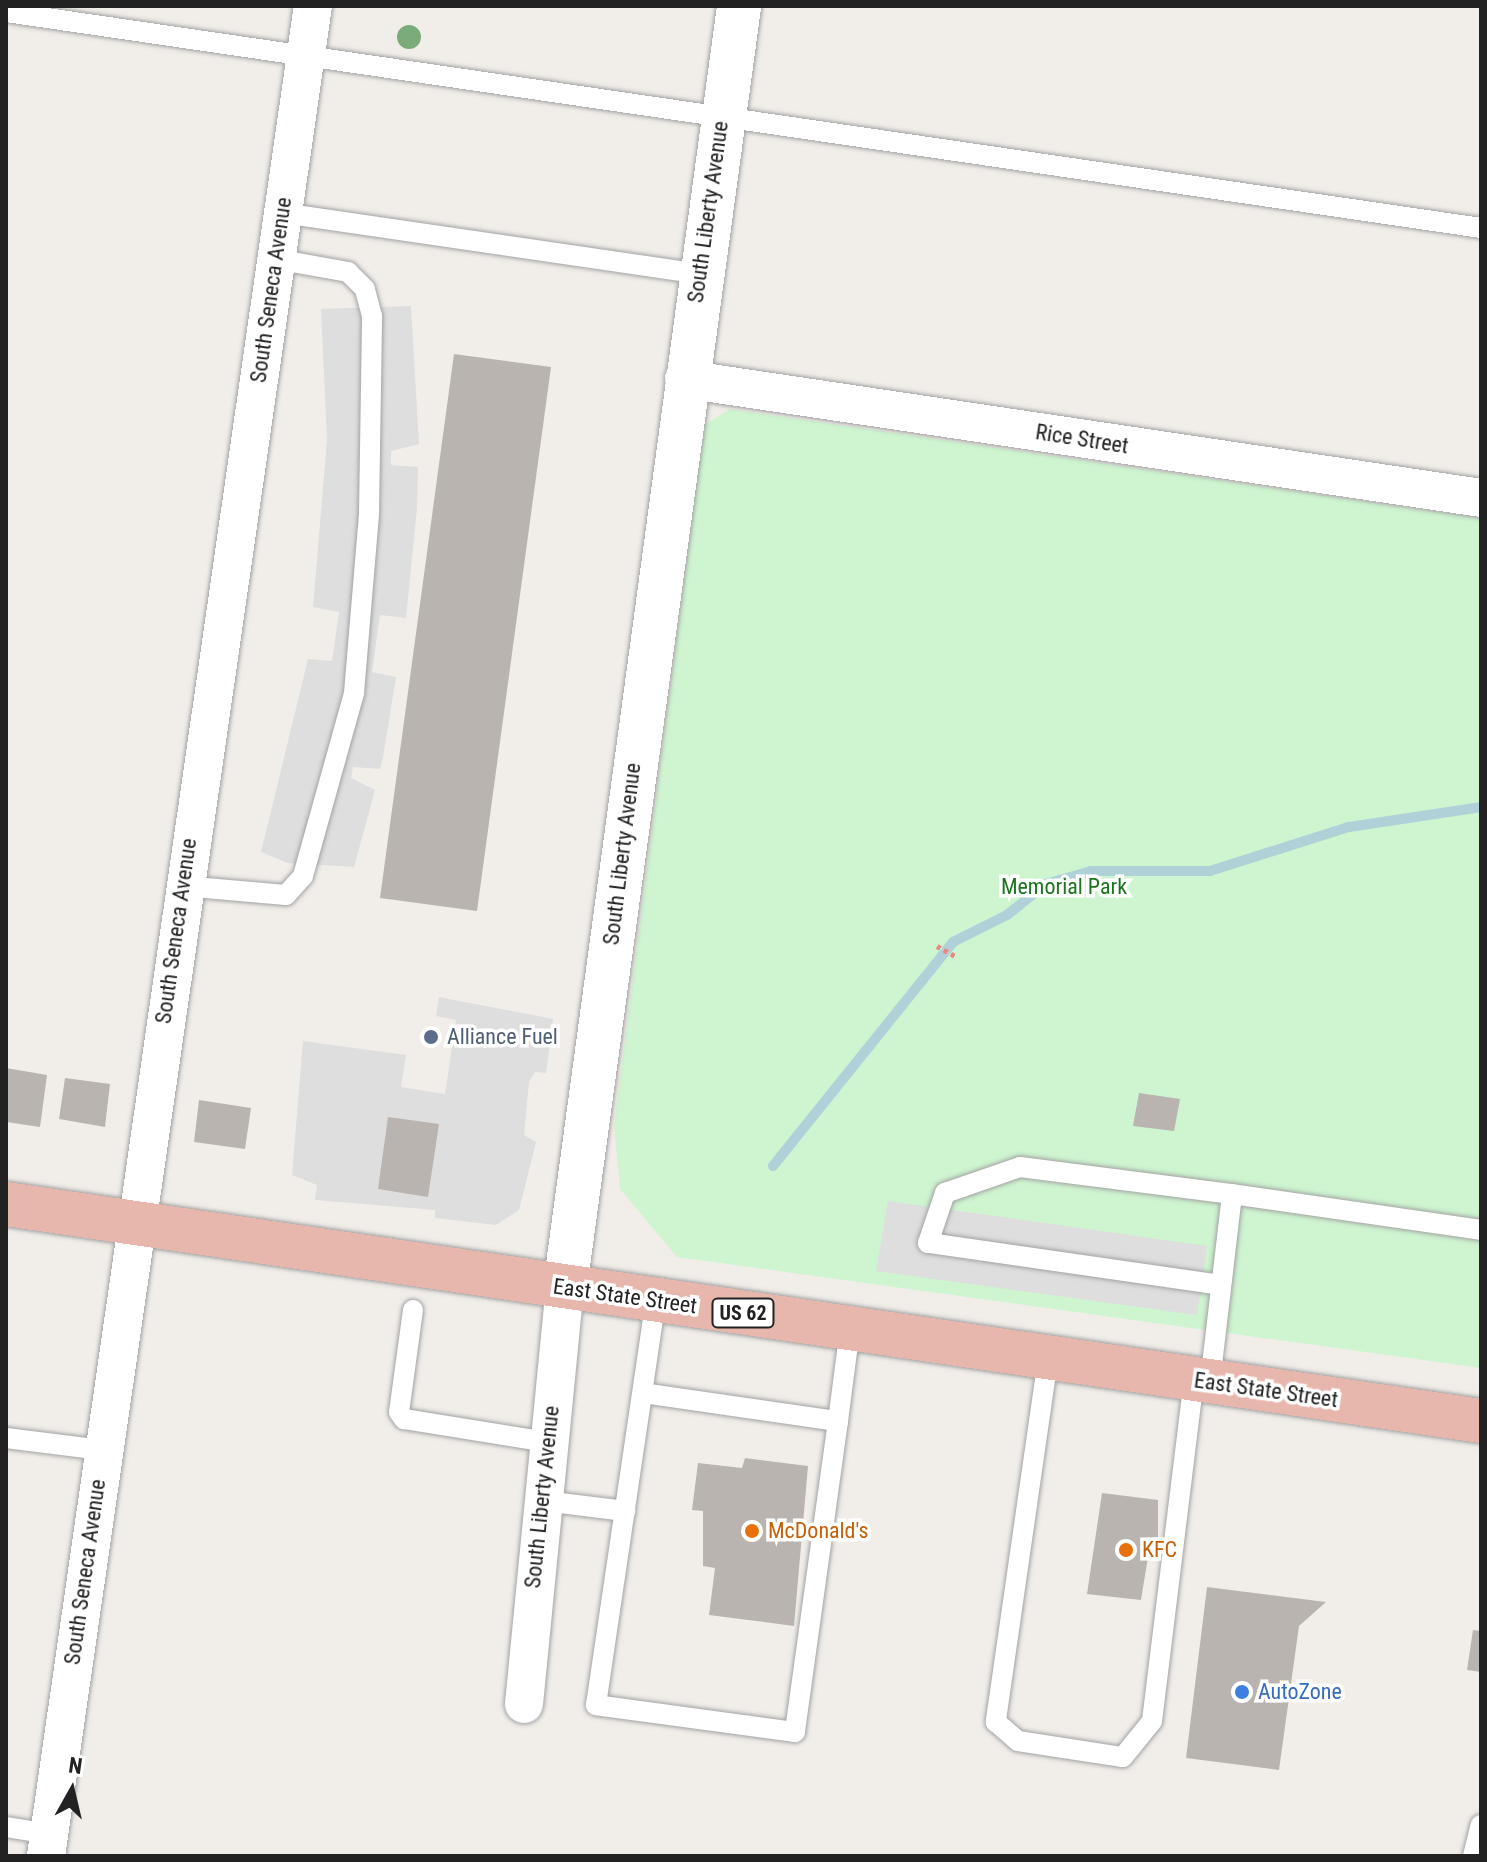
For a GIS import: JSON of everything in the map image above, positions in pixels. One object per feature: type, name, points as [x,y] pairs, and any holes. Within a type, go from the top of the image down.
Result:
[{"type":"highway","name":"East State Street","points":[[6,1204],[1481,1421]]},
{"type":"street","name":"South Seneca Avenue","points":[[48,1845],[133,1223],[313,6]]},
{"type":"street","name":"South Liberty Avenue","points":[[524,1704],[547,1442],[565,1287],[684,379],[739,6]]},
{"type":"street","name":"Rice Street","points":[[684,379],[1481,498]]},
{"type":"lane","points":[[6,12],[723,113],[1481,228]]},
{"type":"lane","points":[[283,213],[699,274]]},
{"type":"lane","points":[[183,886],[286,895],[303,876],[354,693],[369,498],[372,316],[365,289],[348,272],[276,259]]},
{"type":"lane","points":[[1221,1285],[928,1243],[945,1193],[1020,1167],[1481,1230]]},
{"type":"lane","points":[[1048,1359],[996,1722],[1018,1741],[1123,1757],[1152,1721],[1202,1380],[1221,1285],[1232,1194]]},
{"type":"lane","points":[[656,1300],[596,1705],[795,1732],[850,1329]]},
{"type":"lane","points":[[413,1310],[399,1412],[404,1419],[547,1442]]},
{"type":"lane","points":[[643,1393],[838,1421]]},
{"type":"lane","points":[[6,1438],[102,1450]]},
{"type":"lane","points":[[544,1501],[625,1511]]},
{"type":"lane","points":[[1473,1856],[1481,1825]]},
{"type":"lane","points":[[6,1827],[48,1845]]},
{"type":"path","points":[[937,946],[957,957]]},
{"type":"green space","name":"Memorial Park","points":[[730,409],[1481,518],[1481,1368],[677,1257],[620,1189],[614,1126],[704,425]]},
{"type":"shaded area","points":[[411,306],[419,444],[391,451],[391,465],[418,467],[417,508],[406,618],[380,615],[372,672],[396,677],[383,758],[380,769],[353,767],[351,778],[375,790],[354,867],[288,863],[261,852],[308,659],[332,661],[339,612],[313,607],[327,440],[321,309]]},
{"type":"shaded area","points":[[439,997],[553,1019],[546,1073],[535,1072],[529,1082],[524,1135],[536,1142],[519,1210],[496,1225],[435,1218],[435,1210],[315,1200],[317,1185],[292,1175],[303,1041],[406,1055],[401,1087],[445,1094],[456,1020],[436,1016]]},
{"type":"shaded area","points":[[888,1201],[1207,1246],[1197,1315],[876,1271]]},
{"type":"building","points":[[454,354],[551,367],[477,911],[380,898]]},
{"type":"building","points":[[6,1068],[47,1075],[40,1127],[6,1122]]},
{"type":"building","points":[[65,1078],[110,1084],[105,1127],[59,1119]]},
{"type":"building","points":[[1139,1093],[1180,1099],[1174,1131],[1133,1126]]},
{"type":"building","points":[[199,1100],[251,1108],[245,1149],[194,1142]]},
{"type":"building","points":[[388,1117],[439,1124],[428,1197],[378,1189]]},
{"type":"building","name":"McDonald's","points":[[745,1458],[808,1466],[794,1626],[709,1615],[715,1568],[703,1566],[703,1511],[692,1510],[698,1463],[742,1468]]},
{"type":"building","name":"KFC","points":[[1102,1493],[1158,1500],[1158,1558],[1148,1557],[1141,1600],[1087,1594]]},
{"type":"building","name":"AutoZone","points":[[1207,1587],[1326,1602],[1299,1626],[1279,1770],[1186,1758]]},
{"type":"building","points":[[1473,1630],[1481,1631],[1481,1672],[1467,1670]]},
{"type":"waterway","points":[[773,1166],[953,942],[1007,915],[1046,884],[1091,871],[1210,871],[1349,827],[1481,807]]},
{"type":"place","name":"Alliance Fuel","points":[[431,1037]]},
{"type":"place","name":"McDonald's","points":[[752,1531]]},
{"type":"place","name":"KFC","points":[[1126,1550]]},
{"type":"place","name":"AutoZone","points":[[1242,1692]]}]
